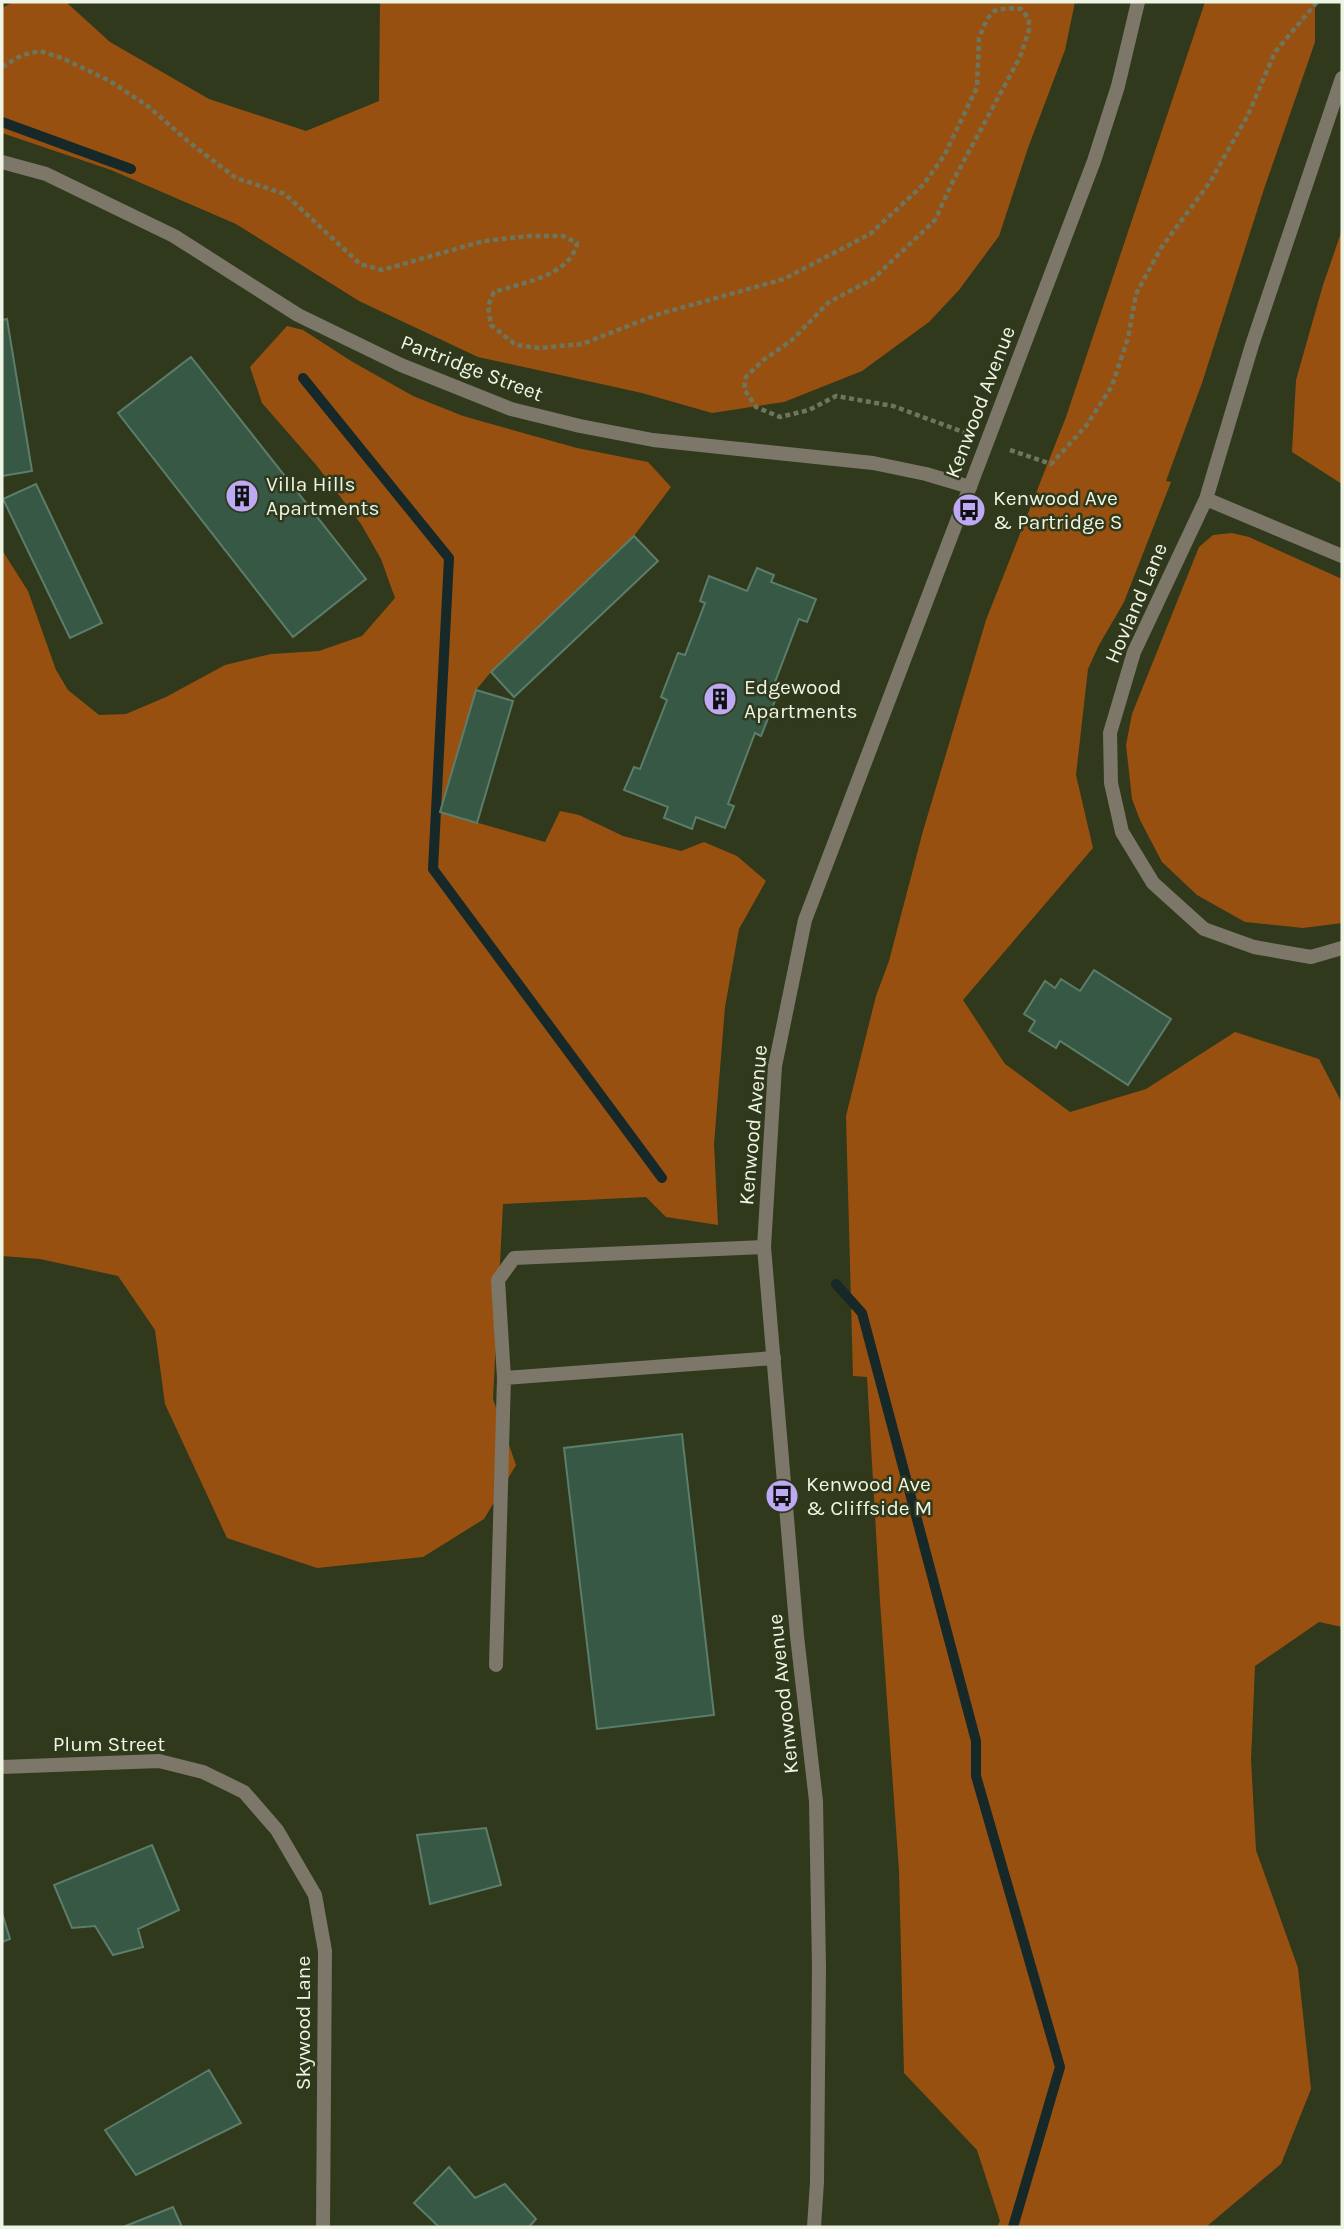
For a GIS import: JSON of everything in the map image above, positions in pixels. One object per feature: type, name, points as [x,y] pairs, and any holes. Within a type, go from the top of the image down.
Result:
[{"type":"street","name":"Kenwood Avenue","points":[[814,2227],[819,1980],[816,1801],[797,1636],[764,1247],[775,1066],[805,920],[1094,160],[1118,86],[1138,2]]},
{"type":"street","name":"Hovland Lane","points":[[1342,78],[1252,345],[1206,499],[1134,652],[1110,733],[1111,783],[1122,832],[1153,883],[1204,929],[1254,947],[1311,957],[1342,948]]},
{"type":"street","name":"Partridge Street","points":[[2,162],[46,174],[174,236],[298,315],[378,354],[512,409],[653,440],[873,464],[970,486]]},
{"type":"street","points":[[1206,499],[1342,556]]},
{"type":"street","points":[[496,1665],[504,1378],[498,1280],[513,1258],[764,1247]]},
{"type":"street","points":[[504,1378],[774,1357]]},
{"type":"street","name":"Plum Street","points":[[2,1766],[159,1761],[203,1772],[244,1792],[277,1830]]},
{"type":"street","name":"Skywood Lane","points":[[277,1830],[315,1895],[325,1951],[323,2227]]},
{"type":"path","points":[[2,67],[22,55],[40,51],[62,58],[110,81],[149,107],[190,144],[236,178],[285,194],[360,264],[382,270],[484,241],[528,236],[563,236],[570,239],[577,243],[575,252],[559,269],[494,292],[488,306],[491,325],[504,337],[516,345],[539,348],[582,344],[659,314],[784,279],[870,234],[923,185],[944,156],[976,87],[979,38],[987,19],[994,11],[1021,9],[1029,19],[1029,30],[1020,57],[935,220],[873,279],[829,302],[792,340],[762,361],[746,377],[744,389],[756,407],[780,417],[809,410],[836,396],[893,406],[1051,464],[1086,426],[1112,386],[1128,338],[1136,294],[1161,248],[1210,182],[1248,115],[1275,52],[1317,2]]},
{"type":"shaded area","points":[[13,2],[66,2],[110,42],[209,99],[306,131],[379,101],[380,2],[1075,2],[1065,50],[999,236],[959,290],[929,322],[862,371],[784,402],[712,413],[642,393],[478,357],[359,301],[236,224],[111,170],[2,133],[2,8]]},
{"type":"shaded area","points":[[1205,2],[1315,2],[1315,42],[1264,189],[1202,383],[1166,481],[1171,482],[1124,602],[1088,669],[1076,775],[1093,848],[963,1000],[1005,1064],[1070,1112],[1146,1089],[1235,1032],[1319,1059],[1342,1103],[1342,1627],[1319,1622],[1255,1666],[1251,1760],[1256,1850],[1298,1968],[1311,2089],[1281,2164],[1206,2227],[997,2227],[1000,2221],[977,2150],[904,2073],[899,1871],[867,1377],[853,1376],[846,1116],[876,996],[889,961],[923,831],[986,620],[1066,417]]},
{"type":"shaded area","points":[[1342,230],[1342,484],[1292,452],[1296,380]]},
{"type":"shaded area","points":[[287,326],[303,330],[413,396],[463,416],[577,448],[648,462],[671,487],[634,536],[491,672],[476,690],[440,812],[545,842],[560,811],[579,815],[623,836],[681,851],[704,842],[737,856],[766,881],[739,929],[725,1007],[714,1144],[718,1225],[666,1217],[646,1197],[503,1204],[493,1399],[516,1465],[484,1519],[423,1557],[317,1568],[227,1538],[165,1404],[155,1330],[118,1276],[40,1259],[2,1256],[2,550],[28,591],[56,670],[68,690],[99,715],[126,714],[166,697],[225,665],[271,654],[319,651],[362,636],[395,598],[381,559],[361,524],[317,466],[262,403],[250,367]]},
{"type":"shaded area","points":[[1232,533],[1249,537],[1342,579],[1342,923],[1303,928],[1245,922],[1197,895],[1162,862],[1132,799],[1126,745],[1132,714],[1199,547],[1213,535]]},
{"type":"building","points":[[7,319],[32,471],[2,476],[2,320]]},
{"type":"building","name":"Villa Hills Apartments","points":[[191,357],[366,579],[293,637],[118,413]]},
{"type":"building","points":[[36,484],[102,623],[70,638],[3,499]]},
{"type":"building","points":[[634,536],[658,561],[514,697],[491,672]]},
{"type":"building","name":"Edgewood Apartments","points":[[757,568],[774,575],[771,582],[816,599],[807,622],[799,619],[772,690],[778,693],[761,736],[755,733],[728,804],[734,806],[725,828],[696,817],[692,829],[664,818],[668,807],[624,790],[634,767],[640,769],[667,700],[661,697],[678,653],[685,655],[705,603],[700,601],[709,576],[747,591]]},
{"type":"building","points":[[476,690],[513,701],[477,823],[440,812]]},
{"type":"building","points":[[1094,970],[1171,1019],[1128,1085],[1060,1041],[1056,1048],[1029,1031],[1035,1021],[1024,1014],[1045,981],[1055,988],[1061,979],[1080,991]]},
{"type":"building","points":[[682,1434],[714,1715],[597,1729],[564,1448]]},
{"type":"building","points":[[486,1828],[501,1885],[430,1904],[417,1835]]},
{"type":"building","points":[[152,1845],[179,1910],[138,1929],[143,1947],[113,1955],[95,1926],[72,1928],[54,1885]]},
{"type":"building","points":[[2,1913],[10,1939],[2,1942]]},
{"type":"building","points":[[209,2070],[241,2123],[136,2175],[105,2130]]},
{"type":"building","points":[[449,2167],[475,2198],[505,2184],[536,2219],[529,2227],[439,2227],[414,2203]]},
{"type":"building","points":[[173,2207],[182,2227],[123,2227]]},
{"type":"waterway","points":[[2,122],[131,169]]},
{"type":"waterway","points":[[303,378],[449,558],[433,869],[662,1178]]},
{"type":"waterway","points":[[836,1284],[862,1313],[976,1741],[976,1776],[1060,2067],[1013,2227]]},
{"type":"place","name":"Villa Hills Apartments","points":[[242,496]]},
{"type":"place","name":"Kenwood Ave & Partridge S","points":[[969,510]]},
{"type":"place","name":"Edgewood Apartments","points":[[720,699]]},
{"type":"place","name":"Kenwood Ave & Cliffside M","points":[[782,1496]]}]
